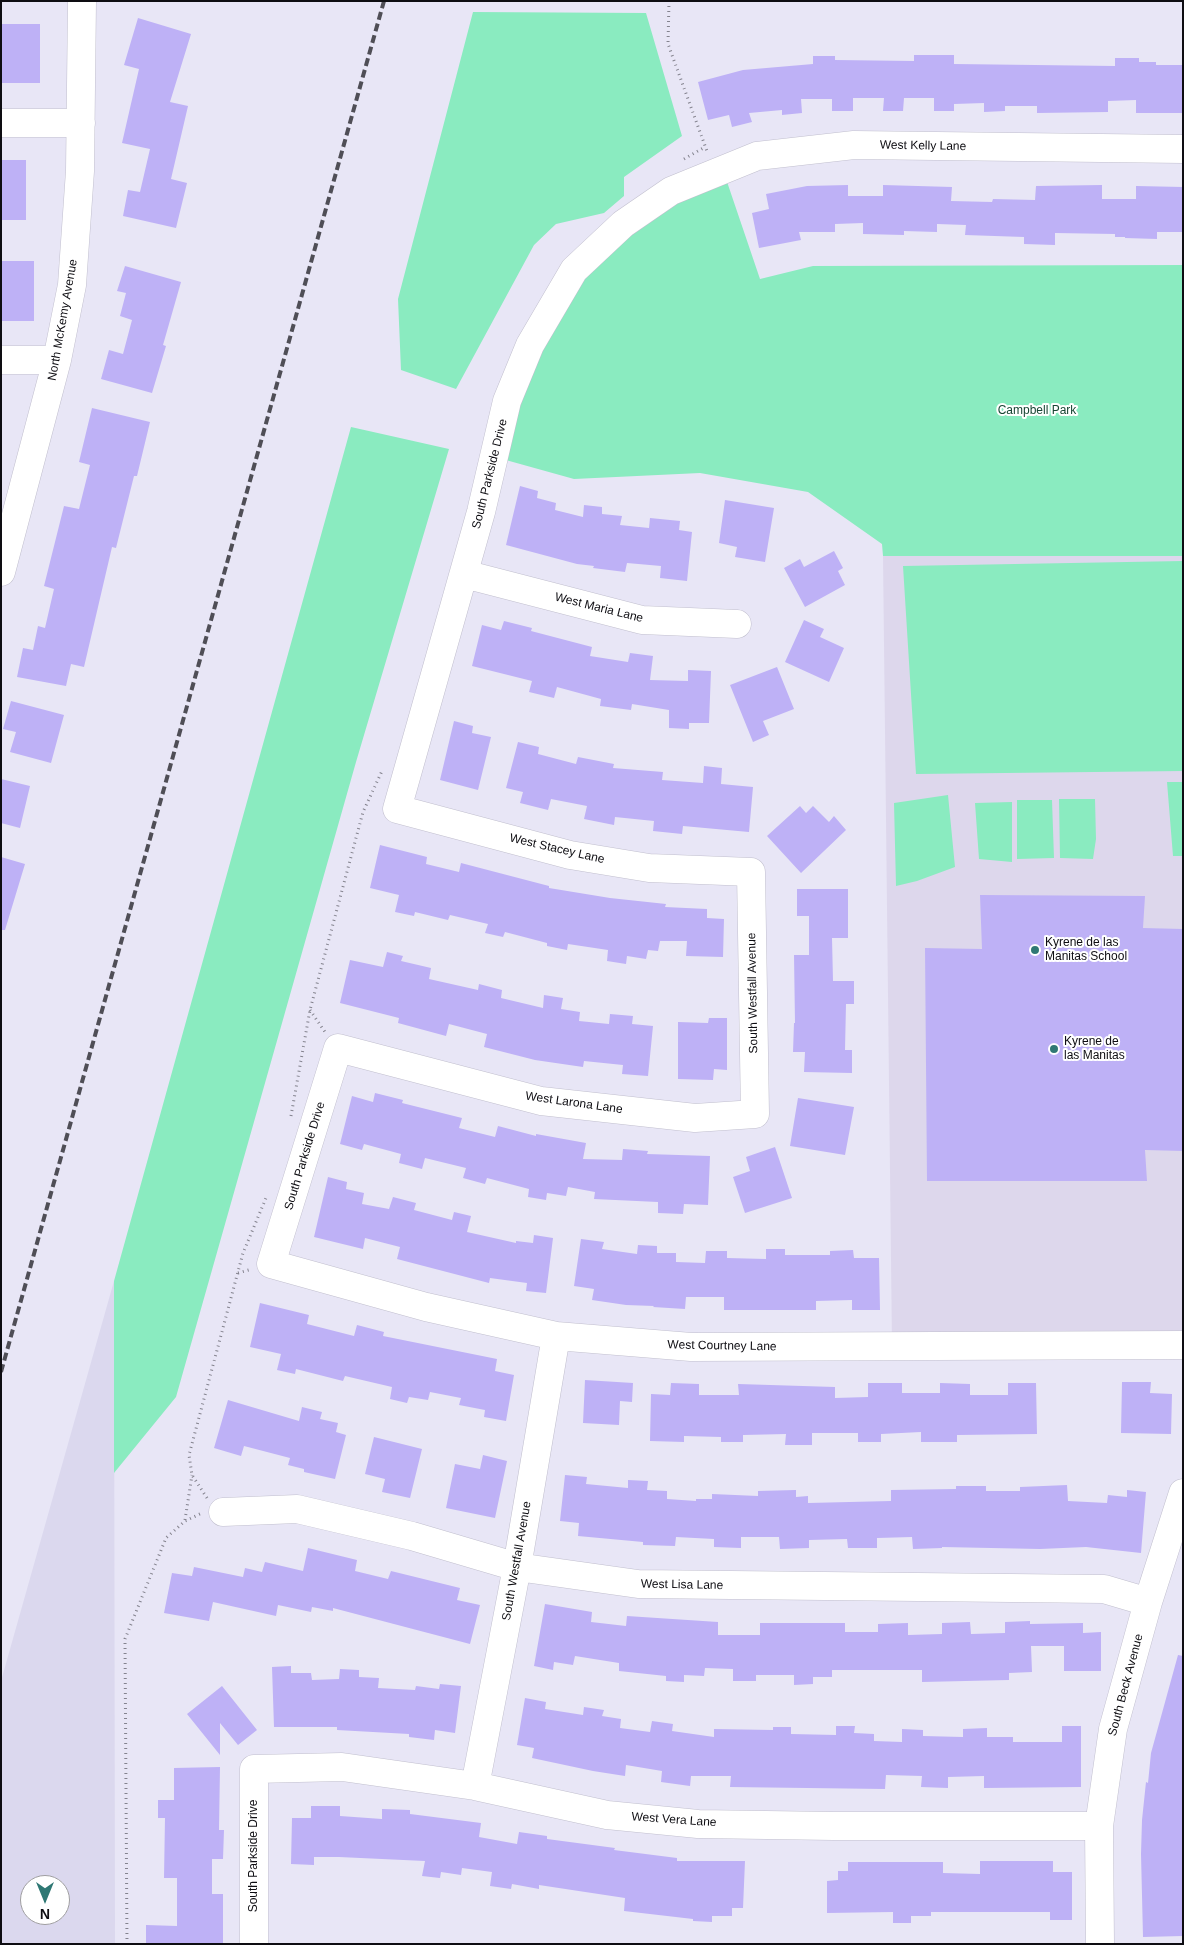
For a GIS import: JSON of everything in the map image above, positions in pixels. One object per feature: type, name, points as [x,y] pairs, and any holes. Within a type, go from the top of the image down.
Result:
[{"type":"street","name":"North McKemy Avenue","points":[[1,572],[58,360],[72,285],[77,238],[81,123],[82,1]]},
{"type":"street","points":[[1,123],[81,123]]},
{"type":"street","name":"West Kelly Lane","points":[[671,191],[757,156],[854,145],[1183,149]]},
{"type":"street","name":"South Parkside Drive","points":[[397,809],[481,512],[507,401],[530,345],[574,270],[622,224],[671,191]]},
{"type":"street","points":[[1,360],[58,360]]},
{"type":"street","name":"West Maria Lane","points":[[464,574],[642,620],[737,624]]},
{"type":"street","name":"West Stacey Lane","points":[[397,809],[570,855],[649,868],[751,872]]},
{"type":"street","name":"South Westfall Avenue","points":[[751,872],[755,1114]]},
{"type":"street","name":"South Parkside Drive","points":[[272,1264],[338,1048]]},
{"type":"street","name":"West Larona Lane","points":[[338,1048],[541,1101],[695,1118],[755,1114]]},
{"type":"street","name":"West Courtney Lane","points":[[272,1264],[426,1307],[556,1336],[691,1347],[1183,1345]]},
{"type":"street","name":"South Westfall Avenue","points":[[475,1786],[517,1567],[556,1336]]},
{"type":"street","name":"South Beck Avenue","points":[[1100,1944],[1099,1826],[1112,1729],[1148,1602],[1183,1493]]},
{"type":"street","name":"West Lisa Lane","points":[[223,1512],[297,1509],[412,1536],[517,1567],[638,1584],[1104,1589],[1148,1602]]},
{"type":"street","name":"West Vera Lane","points":[[254,1769],[342,1767],[475,1786],[607,1815],[698,1824],[1099,1826]]},
{"type":"street","name":"South Parkside Drive","points":[[254,1769],[254,1944]]},
{"type":"path","points":[[669,1],[668,44],[715,173]]},
{"type":"path","points":[[185,1521],[192,1475]]},
{"type":"path","points":[[127,1944],[125,1639],[166,1538],[185,1521],[204,1512],[223,1512]]},
{"type":"shaded area","name":"Kyrene de las Manitas School","points":[[883,556],[1183,556],[1183,1345],[892,1346]]},
{"type":"shaded area","points":[[114,1281],[115,1944],[1,1944],[1,1681]]},
{"type":"green space","points":[[473,12],[646,13],[682,136],[624,177],[624,196],[604,213],[556,224],[534,245],[456,389],[401,370],[398,299]]},
{"type":"green space","name":"Campbell Park","points":[[723,170],[760,279],[813,266],[1183,265],[1183,556],[883,556],[882,544],[808,492],[700,473],[574,479],[495,457],[574,270]]},
{"type":"green space","points":[[351,427],[449,449],[356,762],[176,1397],[114,1473],[114,1281]]},
{"type":"green space","points":[[1183,561],[1183,771],[916,774],[903,566]]},
{"type":"green space","points":[[1167,782],[1183,782],[1183,856],[1173,856]]},
{"type":"green space","points":[[948,795],[955,867],[917,881],[896,886],[894,803]]},
{"type":"green space","points":[[1059,799],[1095,799],[1096,839],[1093,859],[1060,858]]},
{"type":"green space","points":[[1017,800],[1052,800],[1054,858],[1017,859]]},
{"type":"green space","points":[[1012,802],[1012,862],[979,859],[975,803]]},
{"type":"building","points":[[138,18],[191,34],[170,102],[188,106],[171,179],[187,183],[176,228],[123,216],[128,190],[140,192],[150,149],[122,143],[139,69],[124,65]]},
{"type":"building","points":[[1,24],[40,24],[40,83],[1,83]]},
{"type":"building","points":[[914,55],[954,55],[954,64],[1115,66],[1115,58],[1139,58],[1139,62],[1156,62],[1156,65],[1183,65],[1183,113],[1136,113],[1136,100],[1108,101],[1108,112],[1037,113],[1037,106],[1005,106],[1005,111],[984,112],[984,103],[954,104],[954,111],[934,111],[934,98],[904,98],[903,111],[883,111],[884,98],[853,98],[853,111],[832,111],[832,99],[801,99],[802,113],[782,115],[782,110],[749,113],[752,122],[732,127],[729,115],[708,120],[698,82],[743,70],[813,64],[813,56],[835,56],[835,60],[914,61]]},
{"type":"building","points":[[1,160],[26,160],[26,220],[1,220]]},
{"type":"building","points":[[848,185],[848,196],[883,196],[883,185],[952,187],[951,201],[992,202],[993,199],[1035,200],[1036,186],[1102,185],[1102,199],[1136,199],[1136,186],[1183,187],[1183,232],[1157,232],[1157,239],[1115,237],[1115,234],[1055,233],[1055,245],[1024,244],[1024,237],[965,235],[966,225],[937,224],[937,232],[904,231],[904,235],[863,234],[863,223],[835,224],[835,232],[799,232],[801,240],[759,248],[752,213],[769,209],[766,194],[807,186]]},
{"type":"building","points":[[1,261],[34,261],[34,321],[1,321]]},
{"type":"building","points":[[125,266],[181,282],[163,345],[166,346],[152,393],[101,379],[109,350],[123,354],[132,320],[120,316],[126,293],[117,291]]},
{"type":"building","points":[[92,408],[150,422],[137,476],[134,476],[116,548],[112,547],[84,667],[71,664],[66,686],[17,677],[23,648],[33,650],[38,626],[45,628],[54,589],[44,586],[64,506],[79,509],[90,465],[79,462]]},
{"type":"building","points":[[520,486],[538,491],[537,498],[556,503],[555,510],[583,517],[584,505],[602,507],[602,514],[622,516],[620,525],[649,528],[650,518],[680,521],[679,530],[692,532],[687,581],[660,578],[661,566],[627,563],[625,572],[593,568],[594,566],[577,564],[506,545]]},
{"type":"building","points":[[725,500],[774,508],[765,562],[735,557],[737,547],[719,543]]},
{"type":"building","points":[[834,551],[843,568],[838,571],[845,585],[805,607],[784,568],[800,559],[804,567]]},
{"type":"building","points":[[804,620],[824,629],[820,637],[844,648],[829,682],[785,662]]},
{"type":"building","points":[[504,621],[532,628],[531,631],[592,647],[590,656],[628,662],[630,653],[653,656],[650,680],[688,681],[688,670],[711,671],[709,723],[689,723],[689,729],[669,728],[669,710],[632,704],[631,710],[600,706],[601,699],[557,687],[554,698],[529,692],[532,681],[472,666],[482,625],[501,630]]},
{"type":"building","points":[[777,667],[794,709],[763,721],[769,735],[753,742],[730,685]]},
{"type":"building","points":[[11,701],[64,715],[51,763],[10,752],[16,732],[3,729]]},
{"type":"building","points":[[454,721],[473,726],[472,733],[491,737],[478,790],[440,780]]},
{"type":"building","points":[[518,742],[539,747],[538,754],[576,764],[578,757],[614,764],[613,768],[663,772],[662,780],[703,783],[704,766],[722,768],[721,784],[753,787],[749,832],[683,826],[682,834],[653,831],[654,821],[615,817],[614,825],[584,819],[587,806],[551,799],[548,810],[520,803],[523,792],[506,788]]},
{"type":"building","points":[[1,779],[30,786],[20,828],[1,823]]},
{"type":"building","points":[[800,806],[806,813],[813,806],[829,822],[834,816],[846,830],[801,873],[767,836]]},
{"type":"building","points":[[380,845],[427,857],[426,864],[459,872],[461,863],[549,886],[549,888],[610,898],[666,904],[665,907],[707,909],[707,918],[724,919],[723,957],[686,956],[687,941],[660,941],[658,951],[648,950],[646,959],[627,956],[626,964],[607,961],[608,950],[568,944],[567,950],[547,946],[547,943],[505,932],[503,937],[485,933],[488,924],[450,915],[448,920],[415,912],[414,916],[395,912],[399,895],[370,888]]},
{"type":"building","points":[[1,857],[25,864],[5,930],[1,930]]},
{"type":"building","points":[[797,889],[848,889],[848,938],[832,938],[833,981],[854,981],[854,1004],[846,1004],[845,1050],[852,1050],[852,1073],[804,1072],[805,1052],[793,1052],[795,1023],[794,955],[809,955],[809,916],[797,916]]},
{"type":"building","name":"Kyrene de las Manitas","points":[[980,895],[1145,896],[1143,928],[1183,929],[1183,1151],[1145,1150],[1147,1181],[927,1181],[925,948],[982,949]]},
{"type":"building","points":[[387,952],[403,956],[401,961],[431,968],[429,979],[478,990],[479,984],[502,990],[501,998],[543,1008],[544,995],[563,998],[561,1009],[580,1012],[579,1021],[609,1024],[610,1014],[633,1016],[632,1024],[653,1026],[648,1076],[622,1074],[623,1065],[584,1061],[583,1067],[535,1060],[484,1047],[487,1034],[449,1024],[446,1036],[398,1023],[399,1018],[340,1003],[350,960],[383,967]]},
{"type":"building","points":[[709,1018],[727,1018],[727,1070],[714,1069],[713,1080],[678,1079],[678,1022],[708,1023]]},
{"type":"building","points":[[375,1093],[403,1100],[402,1103],[462,1118],[459,1128],[495,1137],[498,1126],[536,1136],[536,1134],[586,1143],[583,1159],[622,1160],[623,1149],[648,1151],[647,1154],[710,1156],[708,1205],[684,1204],[683,1214],[658,1213],[658,1202],[594,1199],[595,1192],[568,1187],[566,1196],[547,1193],[546,1200],[528,1197],[529,1189],[487,1178],[485,1184],[463,1178],[466,1168],[425,1158],[422,1169],[399,1163],[401,1154],[364,1144],[362,1150],[340,1144],[352,1096],[373,1102]]},
{"type":"building","points":[[798,1098],[854,1107],[845,1155],[790,1146]]},
{"type":"building","points":[[775,1147],[792,1198],[745,1213],[733,1177],[750,1171],[746,1157]]},
{"type":"building","points":[[328,1177],[347,1182],[346,1189],[364,1193],[362,1204],[389,1209],[393,1197],[416,1203],[414,1210],[452,1220],[454,1212],[471,1216],[467,1232],[516,1243],[516,1241],[533,1243],[534,1235],[553,1238],[546,1293],[526,1291],[527,1283],[490,1278],[489,1283],[397,1259],[400,1247],[365,1238],[363,1249],[314,1237]]},
{"type":"building","points":[[581,1239],[604,1242],[602,1249],[637,1254],[638,1245],[657,1246],[657,1253],[676,1253],[676,1262],[705,1263],[706,1251],[727,1251],[727,1258],[766,1259],[766,1249],[785,1249],[785,1255],[830,1255],[830,1251],[853,1250],[854,1258],[879,1258],[880,1310],[852,1310],[852,1300],[816,1301],[816,1310],[724,1310],[724,1297],[686,1297],[685,1309],[626,1305],[592,1300],[594,1289],[574,1286]]},
{"type":"building","points":[[260,1303],[309,1315],[307,1324],[354,1336],[357,1325],[384,1332],[383,1336],[497,1359],[495,1371],[514,1375],[506,1421],[484,1417],[485,1410],[459,1405],[461,1398],[430,1392],[428,1400],[409,1397],[407,1403],[390,1399],[392,1387],[345,1376],[343,1381],[296,1369],[295,1374],[277,1370],[281,1354],[250,1347]]},
{"type":"building","points":[[585,1380],[633,1383],[632,1402],[620,1401],[619,1425],[583,1423]]},
{"type":"building","points":[[1122,1382],[1151,1382],[1150,1393],[1172,1394],[1171,1434],[1121,1433]]},
{"type":"building","points":[[671,1383],[699,1384],[699,1395],[739,1395],[738,1384],[835,1387],[835,1398],[868,1397],[868,1383],[902,1383],[902,1393],[940,1393],[940,1383],[970,1384],[970,1395],[1008,1395],[1008,1383],[1036,1383],[1037,1434],[957,1435],[957,1442],[921,1442],[921,1432],[881,1434],[881,1442],[858,1442],[858,1433],[812,1433],[812,1445],[785,1445],[786,1434],[743,1435],[743,1442],[721,1442],[721,1437],[684,1436],[684,1442],[650,1441],[651,1394],[670,1395]]},
{"type":"building","points":[[228,1400],[299,1421],[302,1407],[322,1412],[320,1419],[338,1423],[336,1432],[346,1435],[335,1479],[304,1472],[304,1469],[288,1465],[290,1458],[244,1446],[241,1456],[214,1448]]},
{"type":"building","points":[[374,1437],[422,1449],[410,1498],[382,1492],[385,1479],[365,1474]]},
{"type":"building","points":[[483,1455],[507,1461],[495,1518],[446,1508],[455,1464],[480,1469]]},
{"type":"building","points":[[565,1475],[587,1477],[586,1484],[628,1488],[628,1480],[648,1481],[647,1490],[667,1491],[667,1499],[696,1501],[696,1499],[712,1499],[712,1494],[758,1496],[758,1491],[796,1490],[796,1497],[808,1496],[808,1503],[891,1501],[891,1490],[956,1489],[956,1486],[986,1486],[986,1491],[1020,1491],[1020,1487],[1067,1485],[1068,1501],[1107,1503],[1108,1495],[1127,1497],[1127,1490],[1146,1492],[1141,1553],[1086,1547],[1040,1549],[942,1547],[913,1549],[912,1537],[877,1538],[877,1548],[848,1548],[847,1539],[809,1540],[809,1548],[780,1549],[779,1537],[741,1537],[741,1548],[714,1547],[714,1539],[676,1537],[675,1546],[643,1545],[643,1542],[578,1536],[579,1523],[560,1521]]},
{"type":"building","points":[[308,1548],[357,1560],[355,1571],[388,1579],[391,1571],[460,1588],[457,1600],[480,1605],[470,1644],[333,1608],[333,1611],[312,1607],[311,1612],[278,1605],[276,1616],[213,1602],[209,1621],[164,1613],[172,1573],[192,1576],[194,1567],[243,1577],[245,1568],[262,1572],[265,1562],[303,1571]]},
{"type":"building","points":[[545,1604],[592,1612],[591,1622],[626,1626],[627,1616],[718,1622],[718,1635],[760,1635],[760,1623],[845,1623],[845,1632],[878,1632],[878,1624],[908,1623],[908,1635],[942,1634],[942,1623],[970,1622],[971,1634],[1005,1633],[1005,1622],[1030,1621],[1030,1624],[1083,1623],[1083,1633],[1101,1632],[1101,1671],[1064,1671],[1064,1646],[1031,1646],[1032,1672],[1009,1673],[1009,1680],[922,1682],[922,1670],[832,1670],[832,1677],[813,1677],[813,1684],[794,1685],[794,1675],[756,1675],[756,1681],[733,1681],[733,1669],[705,1668],[704,1676],[684,1675],[684,1682],[666,1681],[666,1676],[619,1671],[619,1663],[575,1656],[573,1665],[554,1662],[553,1670],[534,1666]]},
{"type":"building","points":[[1178,1655],[1183,1656],[1183,1936],[1143,1937],[1141,1854],[1146,1782],[1148,1783],[1151,1753]]},
{"type":"building","points":[[291,1666],[291,1673],[311,1673],[312,1680],[339,1679],[340,1669],[359,1670],[359,1677],[379,1678],[378,1688],[415,1690],[416,1686],[439,1689],[440,1684],[461,1686],[455,1733],[435,1730],[434,1740],[409,1737],[409,1734],[337,1730],[337,1727],[274,1727],[272,1667]]},
{"type":"building","points":[[222,1686],[257,1730],[238,1745],[220,1723],[220,1755],[187,1714]]},
{"type":"building","points":[[525,1698],[546,1702],[545,1709],[583,1715],[584,1707],[604,1710],[602,1716],[621,1719],[620,1728],[650,1732],[652,1721],[673,1724],[672,1731],[714,1737],[714,1729],[773,1730],[773,1727],[791,1727],[791,1734],[836,1735],[836,1726],[855,1726],[854,1733],[874,1734],[874,1741],[902,1742],[902,1729],[923,1730],[923,1736],[963,1737],[963,1729],[987,1728],[987,1737],[1013,1737],[1013,1742],[1062,1742],[1062,1726],[1081,1726],[1081,1787],[984,1788],[984,1776],[948,1777],[948,1788],[921,1787],[922,1776],[886,1775],[885,1789],[730,1787],[731,1776],[691,1776],[690,1786],[661,1782],[662,1771],[626,1765],[625,1776],[532,1758],[534,1748],[517,1745]]},
{"type":"building","points":[[220,1767],[219,1830],[224,1830],[223,1859],[212,1859],[212,1894],[223,1894],[223,1944],[146,1943],[146,1925],[177,1926],[177,1878],[164,1878],[165,1818],[158,1818],[158,1800],[174,1800],[174,1768]]},
{"type":"building","points":[[311,1806],[340,1806],[340,1816],[382,1819],[382,1809],[410,1810],[410,1814],[481,1823],[479,1837],[517,1844],[519,1832],[547,1836],[547,1839],[677,1858],[677,1861],[745,1861],[743,1908],[732,1908],[732,1916],[712,1916],[712,1922],[693,1921],[693,1919],[624,1911],[625,1898],[539,1885],[539,1889],[512,1884],[511,1889],[490,1886],[492,1872],[462,1868],[461,1875],[441,1872],[440,1878],[422,1876],[425,1861],[314,1857],[314,1865],[291,1864],[292,1818],[311,1818]]},
{"type":"building","points":[[980,1861],[1053,1861],[1053,1872],[1072,1872],[1072,1920],[1050,1920],[1050,1912],[931,1912],[931,1916],[911,1916],[911,1923],[893,1923],[893,1912],[827,1913],[827,1881],[838,1880],[838,1871],[848,1871],[848,1862],[943,1862],[943,1873],[980,1874]]},
{"type":"railway","points":[[1,1372],[384,1]]},
{"type":"place","name":"Kyrene de las Manitas School","points":[[1035,950]]},
{"type":"place","name":"Kyrene de las Manitas","points":[[1054,1049]]}]
